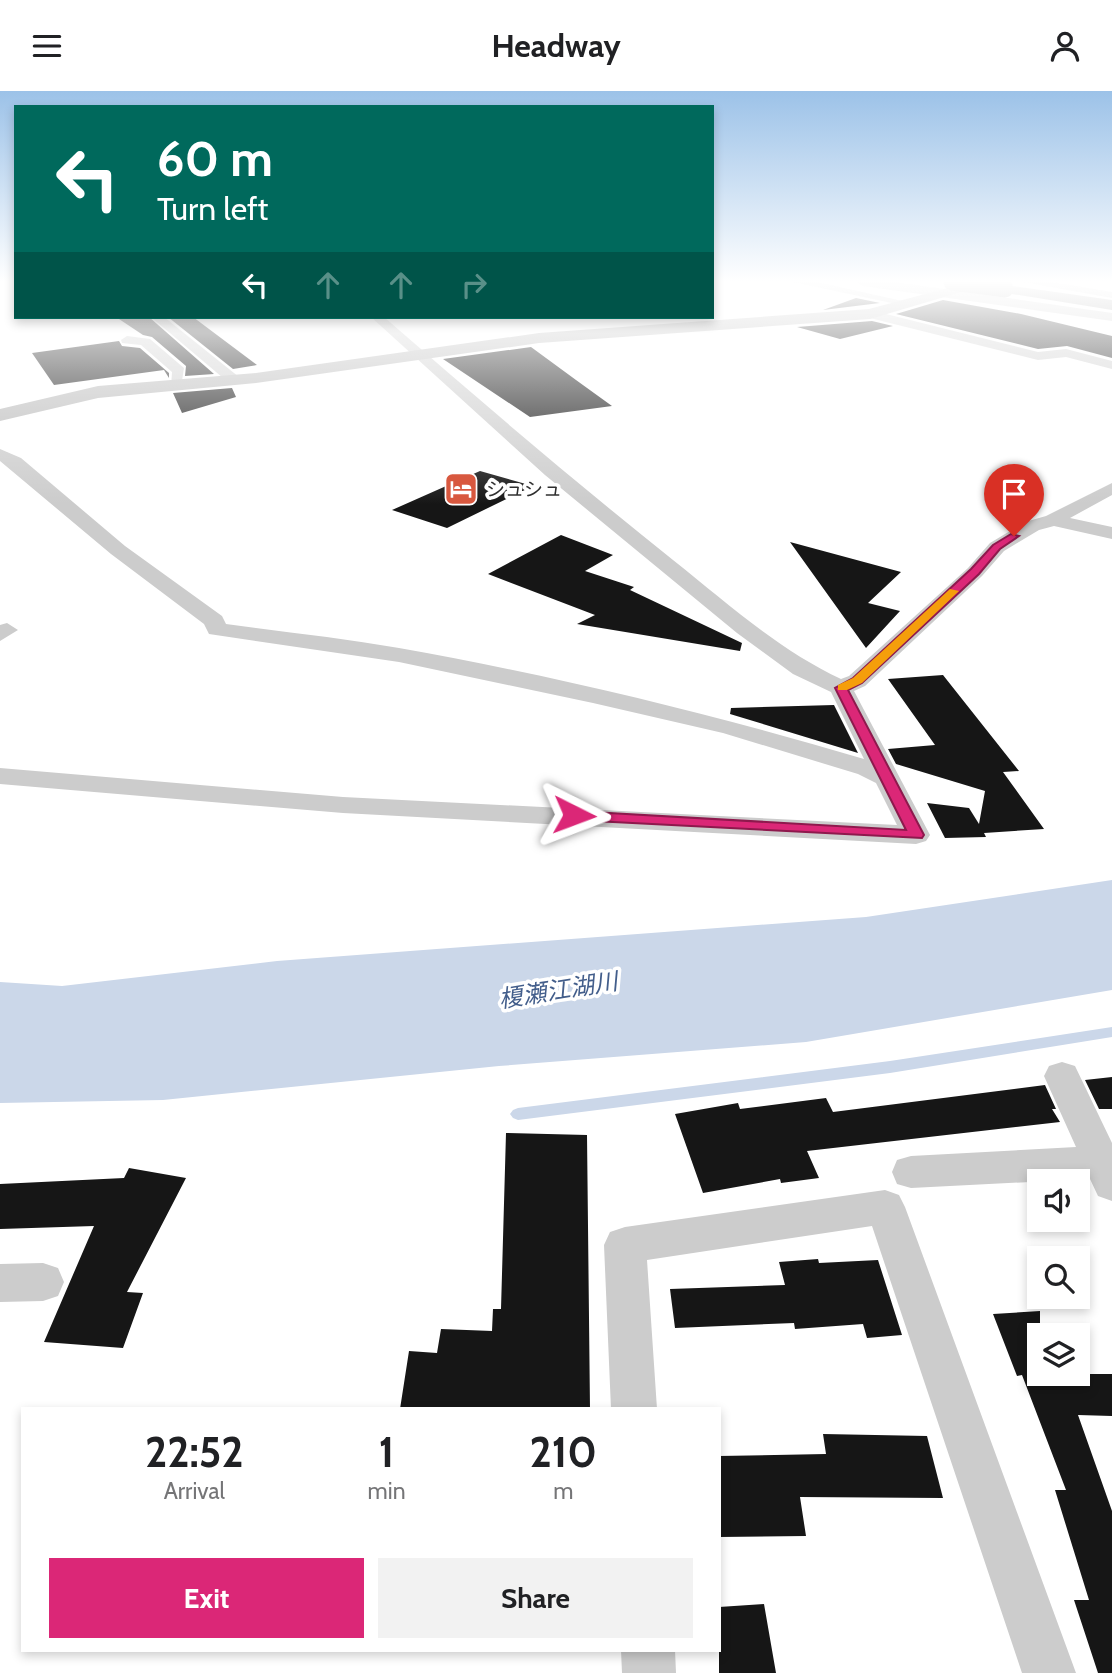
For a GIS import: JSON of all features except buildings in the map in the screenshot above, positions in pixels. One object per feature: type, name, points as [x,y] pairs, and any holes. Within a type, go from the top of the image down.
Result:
[{"type":"main road","points":[[0,415],[98,393],[234,380],[419,356]]},
{"type":"street","points":[[162,356],[179,371],[176,384]]},
{"type":"street","points":[[204,356],[234,380]]},
{"type":"street","points":[[0,776],[114,788],[386,806],[916,835],[841,688],[801,669],[745,628],[551,471],[419,356]]},
{"type":"street","points":[[1077,356],[1112,365]]},
{"type":"street","points":[[0,454],[15,462],[118,550],[214,621],[217,629],[399,655],[593,696],[729,727],[867,768],[887,778]]},
{"type":"street","points":[[841,688],[857,681],[975,572],[997,547],[1032,526],[1053,520],[1112,488]]},
{"type":"street","points":[[1053,520],[1112,533]]},
{"type":"street","points":[[911,1172],[1108,1173],[1062,1076]]},
{"type":"street","points":[[634,1407],[625,1245],[885,1207],[1049,1673]]},
{"type":"street","points":[[0,1283],[43,1282]]},
{"type":"street","points":[[648,1652],[649,1673]]},
{"type":"water","name":"榎瀬江湖川","points":[[1112,880],[1112,990],[806,1042],[499,1066],[163,1100],[0,1103],[0,982],[62,986],[277,961],[866,917]]},
{"type":"waterway","points":[[518,1114],[890,1067],[1112,1032]]},
{"type":"slow traffic","points":[[843,688],[857,681],[954,591]]},
{"type":"place","name":"シュシュ","points":[[461,489]]},
{"type":"route","points":[[574,815],[916,835],[841,688],[857,681],[975,572],[997,547],[1014,536]]}]
